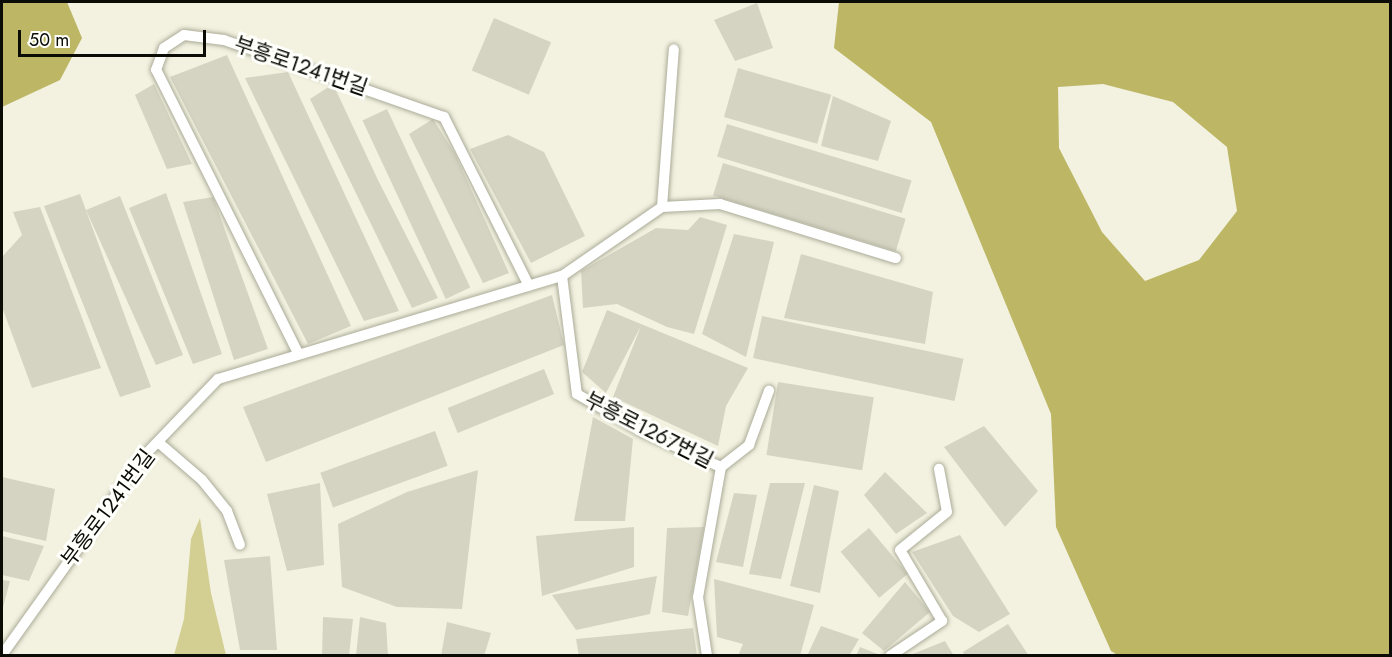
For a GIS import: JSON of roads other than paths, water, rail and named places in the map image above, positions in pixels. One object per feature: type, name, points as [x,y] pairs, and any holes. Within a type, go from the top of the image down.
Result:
[{"type":"lane","name":"부흥로1241번길","points":[[298,353],[156,70],[164,48],[184,35],[224,40],[444,117],[529,285]]},
{"type":"lane","points":[[674,49],[662,207],[720,204],[896,258]]},
{"type":"lane","name":"부흥로1241번길","points":[[2,655],[158,442],[218,379],[298,353],[562,276],[662,207]]},
{"type":"lane","name":"부흥로1267번길","points":[[562,276],[577,394],[643,432],[721,467],[698,597],[707,656]]},
{"type":"lane","points":[[721,467],[748,445],[769,391]]},
{"type":"lane","points":[[158,442],[202,480],[227,511],[240,545]]},
{"type":"lane","points":[[890,656],[942,621],[900,550],[947,512],[939,469]]}]
